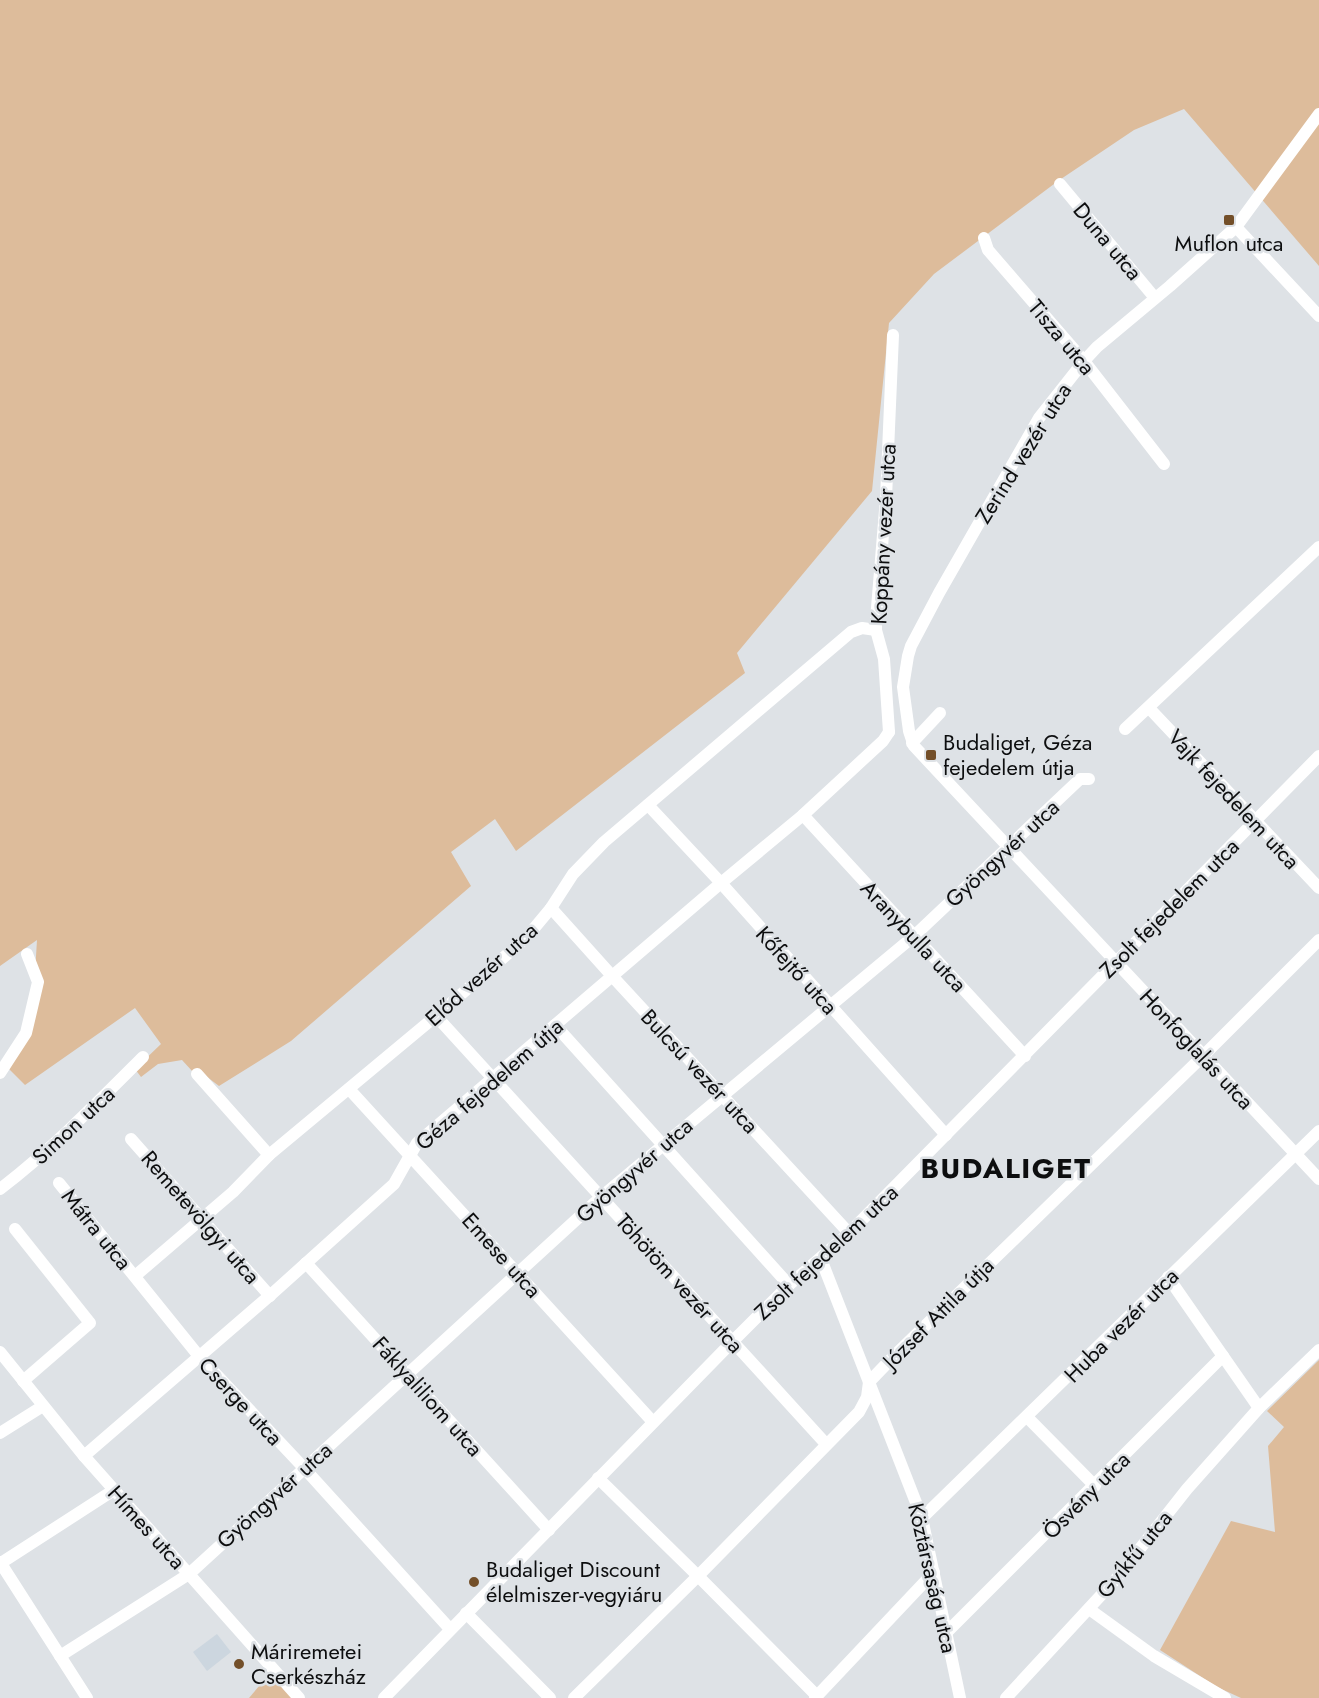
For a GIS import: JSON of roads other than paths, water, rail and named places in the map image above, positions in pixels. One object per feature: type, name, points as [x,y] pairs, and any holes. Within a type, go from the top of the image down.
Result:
[{"type":"street","name":"Zerind vezér utca","points":[[911,737],[903,687],[908,656],[916,636],[1039,418],[1083,361],[1236,227],[1319,114]]},
{"type":"street","name":"Duna utca","points":[[1060,184],[1155,298]]},
{"type":"street","points":[[1236,227],[1319,316]]},
{"type":"street","name":"Tisza utca","points":[[984,237],[988,250],[1083,361],[1164,464]]},
{"type":"street","name":"Koppány vezér utca","points":[[889,732],[885,659],[876,630],[887,485],[893,335]]},
{"type":"street","points":[[1125,729],[1319,547]]},
{"type":"street","name":"Előd vezér utca","points":[[135,1275],[233,1192],[269,1155],[526,938],[551,908],[573,874],[604,842],[851,632],[862,628],[876,630]]},
{"type":"street","name":"Vajk fejedelem utca","points":[[1149,708],[1319,888]]},
{"type":"street","points":[[889,732],[911,737],[940,713]]},
{"type":"street","name":"Géza fejedelem útja","points":[[84,1456],[270,1296],[394,1184],[417,1143],[803,815],[883,741],[889,732]]},
{"type":"street","name":"Honfoglalás utca","points":[[911,737],[1008,848],[1319,1179]]},
{"type":"street","name":"Zsolt fejedelem utca","points":[[384,1698],[733,1341],[789,1285],[849,1233],[1319,756]]},
{"type":"street","name":"Gyöngyvér utca","points":[[60,1656],[189,1574],[601,1197],[914,936],[1080,779],[1089,778]]},
{"type":"street","name":"Kőfejtő utca","points":[[648,805],[721,883],[946,1136]]},
{"type":"street","name":"Aranybulla utca","points":[[803,815],[1025,1056]]},
{"type":"street","name":"Bulcsú vezér utca","points":[[551,908],[849,1233]]},
{"type":"street","name":"József Attila útja","points":[[574,1698],[859,1412],[867,1397],[870,1382],[903,1347],[1319,940]]},
{"type":"street","points":[[0,1073],[26,1033],[38,982],[27,954]]},
{"type":"street","name":"Töhötöm vezér utca","points":[[436,1016],[826,1444]]},
{"type":"street","points":[[555,1025],[789,1285]]},
{"type":"street","name":"Simon utca","points":[[0,1189],[30,1166],[80,1121],[143,1057]]},
{"type":"street","points":[[197,1074],[269,1155]]},
{"type":"street","name":"Emese utca","points":[[349,1089],[653,1422]]},
{"type":"street","name":"Huba vezér utca","points":[[922,1518],[1319,1131]]},
{"type":"street","name":"Remetevölgyi utca","points":[[132,1139],[270,1296]]},
{"type":"street","name":"Mátra utca","points":[[59,1182],[135,1275]]},
{"type":"street","points":[[15,1228],[90,1323],[23,1381]]},
{"type":"street","name":"Köztársaság utca","points":[[821,1259],[922,1518],[960,1698]]},
{"type":"street","name":"Fáklyaliliom utca","points":[[306,1263],[549,1530]]},
{"type":"street","name":"Cserge utca","points":[[135,1275],[198,1356],[304,1468],[450,1629]]},
{"type":"street","points":[[1168,1278],[1259,1408]]},
{"type":"street","name":"Gyíkfű utca","points":[[1006,1698],[1116,1579],[1187,1489],[1259,1408],[1319,1350]]},
{"type":"street","name":"Hímes utca","points":[[0,1352],[84,1456],[299,1698]]},
{"type":"street","name":"Ösvény utca","points":[[947,1632],[1223,1356]]},
{"type":"street","points":[[0,1433],[43,1406]]},
{"type":"street","points":[[1027,1418],[1095,1486]]},
{"type":"street","points":[[598,1478],[816,1697],[933,1572]]},
{"type":"street","points":[[87,1698],[0,1562],[114,1490]]},
{"type":"street","points":[[1089,1609],[1154,1656],[1225,1698]]},
{"type":"street","points":[[466,1613],[550,1698]]},
{"type":"place","name":"Muflon utca","points":[[1229,220]]},
{"type":"place","name":"Budaliget, Géza fejedelem útja","points":[[931,755]]},
{"type":"place","name":"Budaliget Discount élelmiszer-vegyiáru","points":[[474,1582]]},
{"type":"place","name":"Máriremetei Cserkészház","points":[[239,1664]]},
{"type":"district","name":"BUDALIGET","points":[[1006,1168]]}]
